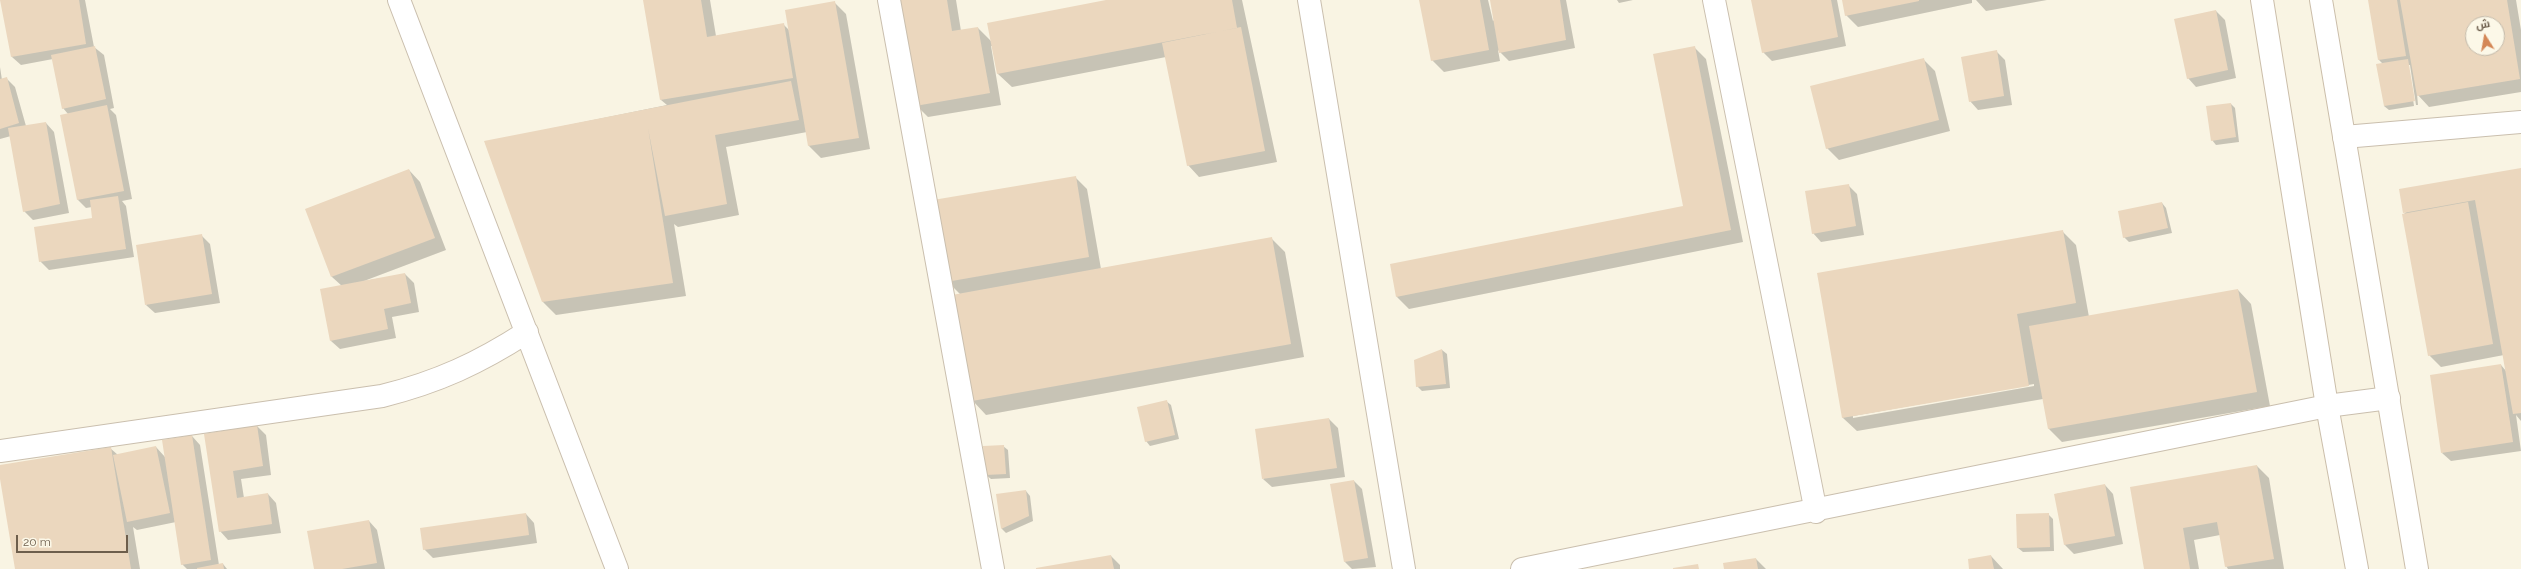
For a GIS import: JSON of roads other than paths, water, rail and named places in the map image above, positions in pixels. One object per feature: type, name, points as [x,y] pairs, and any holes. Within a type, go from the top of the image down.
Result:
[{"type":"street","points":[[399,0],[617,569]]},
{"type":"street","points":[[889,0],[993,569]]},
{"type":"street","points":[[1309,0],[1404,569]]},
{"type":"street","points":[[1714,0],[1816,512]]},
{"type":"street","points":[[2262,0],[2327,406],[2357,569]]},
{"type":"street","points":[[2321,0],[2418,569]]},
{"type":"street","points":[[2344,137],[2521,122]]},
{"type":"street","points":[[0,451],[382,396],[421,386],[458,372],[493,354],[526,332]]},
{"type":"street","points":[[1522,569],[1816,512],[2327,406],[2389,398]]}]
